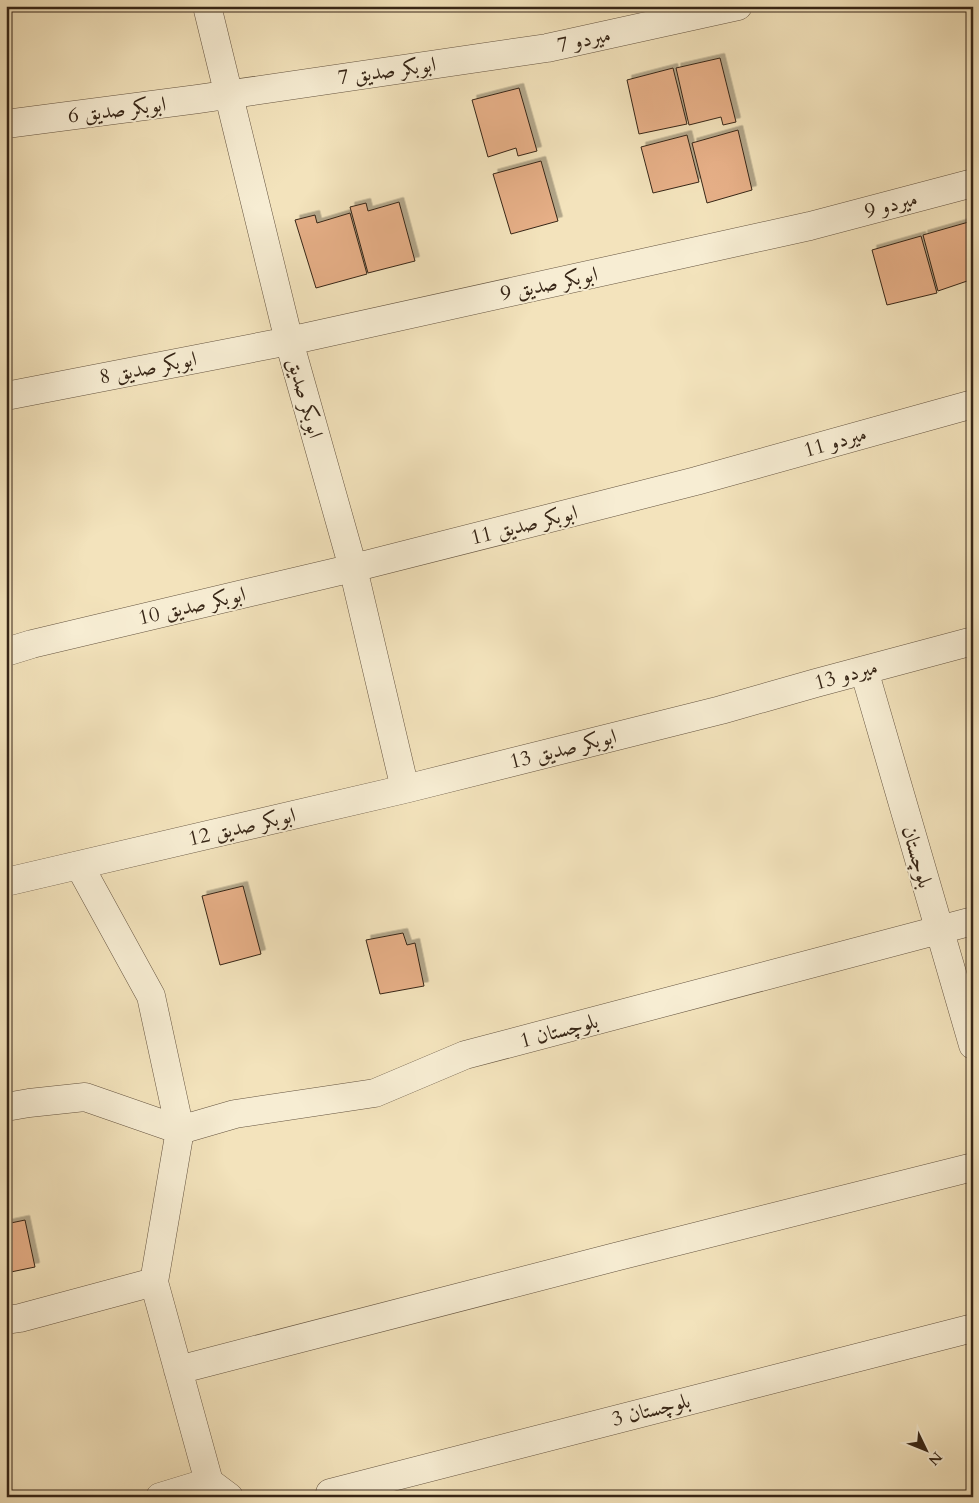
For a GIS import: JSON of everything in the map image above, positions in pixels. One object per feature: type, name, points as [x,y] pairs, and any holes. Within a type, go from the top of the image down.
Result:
[{"type":"street","name":"ابوبکر صدیق","points":[[207,6],[289,341],[352,568],[406,789]]},
{"type":"street","name":"میردو 7","points":[[547,48],[738,6]]},
{"type":"street","name":"ابوبکر صدیق 7","points":[[228,95],[547,48]]},
{"type":"street","name":"ابوبکر صدیق 6","points":[[6,124],[228,95]]},
{"type":"street","name":"میردو 9","points":[[810,226],[973,183]]},
{"type":"street","name":"ابوبکر صدیق 9","points":[[289,341],[810,226]]},
{"type":"street","name":"ابوبکر صدیق 8","points":[[6,396],[289,341]]},
{"type":"street","name":"میردو 11","points":[[696,481],[973,404]]},
{"type":"street","name":"ابوبکر صدیق 11","points":[[352,568],[696,481]]},
{"type":"street","name":"ابوبکر صدیق 10","points":[[6,652],[32,644],[352,568]]},
{"type":"street","name":"میردو 13","points":[[721,710],[973,641]]},
{"type":"street","name":"بلوچستان","points":[[864,670],[973,1045]]},
{"type":"street","name":"ابوبکر صدیق 13","points":[[406,789],[721,710]]},
{"type":"street","name":"ابوبکر صدیق 12","points":[[6,882],[406,789]]},
{"type":"street","points":[[79,865],[151,996],[180,1130],[154,1282],[178,1370],[219,1489],[160,1497]]},
{"type":"street","name":"بلوچستان 1","points":[[180,1130],[235,1114],[375,1093],[465,1055],[973,921]]},
{"type":"street","points":[[18,1105],[85,1097],[180,1130]]},
{"type":"street","points":[[178,1370],[973,1167]]},
{"type":"street","points":[[13,1319],[154,1282]]},
{"type":"street","name":"بلوچستان 3","points":[[330,1493],[973,1328]]},
{"type":"building","points":[[720,58],[736,122],[723,125],[721,117],[689,125],[676,68]]},
{"type":"building","points":[[673,68],[687,124],[639,134],[627,80]]},
{"type":"building","points":[[519,88],[537,151],[518,156],[516,148],[488,157],[472,100]]},
{"type":"building","points":[[738,130],[752,190],[707,203],[692,143]]},
{"type":"building","points":[[687,135],[699,182],[653,193],[641,147]]},
{"type":"building","points":[[541,161],[558,221],[511,234],[493,174]]},
{"type":"building","points":[[399,202],[415,261],[368,273],[350,207],[366,203],[368,211]]},
{"type":"building","points":[[350,213],[367,274],[316,288],[295,220],[315,215],[317,223]]},
{"type":"building","points":[[972,221],[973,279],[938,291],[923,235]]},
{"type":"building","points":[[921,236],[937,293],[887,305],[872,250]]},
{"type":"building","points":[[243,886],[261,954],[220,965],[202,896]]},
{"type":"building","points":[[403,933],[407,945],[415,943],[424,986],[380,994],[366,940]]},
{"type":"building","points":[[25,1220],[35,1267],[6,1273],[6,1224]]}]
